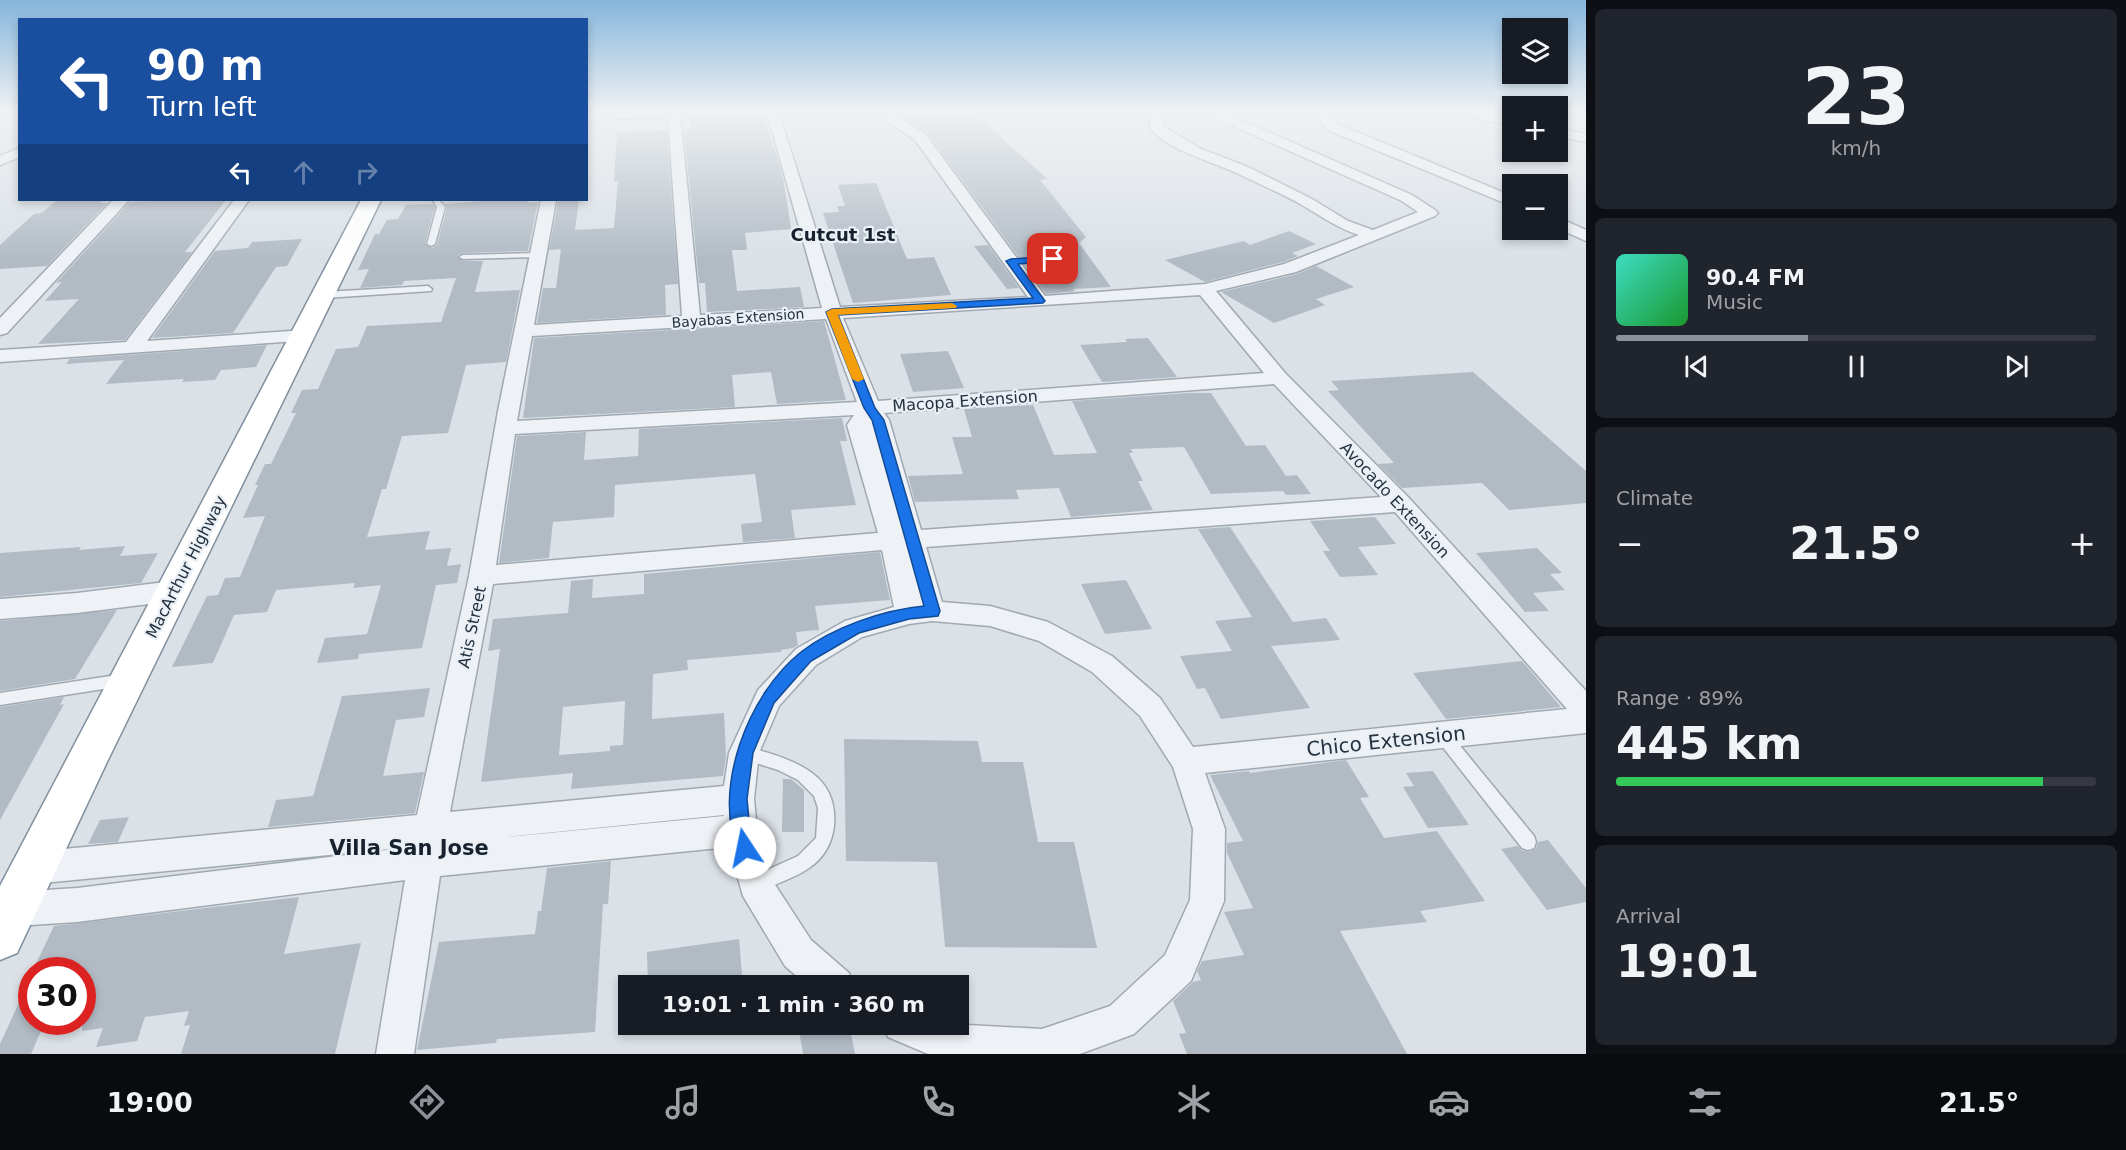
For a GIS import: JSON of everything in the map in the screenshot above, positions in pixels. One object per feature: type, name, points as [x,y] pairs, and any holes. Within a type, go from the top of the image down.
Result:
[{"type":"highway","name":"MacArthur Highway","points":[[4,918],[33,868],[130,679],[172,591],[305,336],[371,201]]},
{"type":"street","points":[[678,162],[692,321]]},
{"type":"street","points":[[788,162],[832,312],[870,408],[858,425],[901,540],[921,612]]},
{"type":"street","points":[[938,162],[1040,301]]},
{"type":"street","points":[[1223,162],[1283,189],[1342,224],[1373,235]]},
{"type":"street","name":"Bayabas Extension","points":[[524,332],[1205,289],[1290,268],[1431,213],[1413,194],[1335,162]]},
{"type":"street","points":[[1418,162],[1502,197]]},
{"type":"street","points":[[0,328],[120,201]]},
{"type":"street","points":[[134,346],[240,201]]},
{"type":"street","name":"Atis Street","points":[[394,1054],[428,846],[482,576],[506,428],[548,201]]},
{"type":"street","points":[[1342,224],[1355,242]]},
{"type":"street","points":[[1568,227],[1586,236]]},
{"type":"street","name":"Avocado Extension","points":[[1205,289],[1279,378],[1401,504],[1586,711]]},
{"type":"street","points":[[0,356],[305,336]]},
{"type":"street","name":"Macopa Extension","points":[[506,428],[870,408],[1279,378]]},
{"type":"street","points":[[482,576],[901,540],[1401,504]]},
{"type":"street","points":[[0,609],[77,603],[172,591]]},
{"type":"street","points":[[823,975],[798,953],[755,884],[739,815],[744,753],[768,699],[806,657],[854,628],[921,612],[990,616],[1002,619],[1048,633],[1102,664],[1150,707],[1186,761],[1209,829],[1207,901],[1178,968],[1121,1021],[1043,1051],[951,1045],[927,1035]]},
{"type":"street","name":"Chico Extension","points":[[1186,761],[1586,720]]},
{"type":"street","points":[[33,868],[428,846],[739,815]]},
{"type":"street","points":[[4,918],[428,846]]},
{"type":"lane","points":[[431,244],[441,207],[437,201]]},
{"type":"lane","points":[[463,257],[538,255]]},
{"type":"lane","points":[[1011,261],[1053,259]]},
{"type":"lane","points":[[325,295],[428,289]]},
{"type":"lane","points":[[0,699],[130,679]]},
{"type":"lane","points":[[1443,735],[1528,842]]},
{"type":"lane","points":[[744,753],[798,771],[819,790],[826,803],[824,841],[804,862],[755,884]]},
{"type":"building","points":[[615,162],[669,162],[678,284],[665,285],[666,315],[537,323],[543,288],[556,288],[561,249],[549,250],[558,201],[579,201],[575,230],[614,228],[618,181],[614,182]]},
{"type":"building","points":[[687,162],[778,162],[791,229],[745,233],[747,250],[732,250],[737,291],[800,287],[804,307],[707,312],[705,283],[699,283]]},
{"type":"building","points":[[949,162],[1029,162],[1047,179],[1040,180],[1086,237],[1079,243],[1111,287],[1073,289],[1075,291],[1046,294],[1025,265],[1056,263],[1059,258],[1053,255],[1018,256]]},
{"type":"building","points":[[876,183],[907,259],[934,257],[951,295],[853,303],[823,213],[839,212],[837,206],[845,206],[838,185]]},
{"type":"building","points":[[56,201],[103,201],[100,203],[107,203],[47,266],[0,269],[0,245],[34,214],[42,213]]},
{"type":"building","points":[[225,201],[185,252],[192,252],[125,340],[38,344],[79,299],[45,301],[62,282],[56,283],[130,202]]},
{"type":"building","points":[[480,201],[538,202],[528,251],[463,253],[457,256],[463,261],[483,261],[475,292],[520,290],[506,362],[466,365],[448,433],[402,436],[386,489],[382,489],[367,537],[430,531],[425,550],[451,548],[447,566],[461,564],[457,583],[436,585],[422,648],[359,654],[358,659],[317,663],[325,638],[367,634],[381,585],[353,588],[355,583],[276,590],[267,612],[234,615],[213,663],[172,667],[207,596],[218,595],[225,578],[240,577],[265,516],[243,518],[265,464],[271,464],[296,413],[291,413],[302,390],[318,389],[336,349],[358,347],[367,326],[441,322],[456,278],[404,281],[402,285],[360,288],[369,269],[358,270],[375,234],[379,234],[387,220],[398,219],[406,205],[433,204],[435,207],[425,243],[432,248],[437,245],[447,208],[445,204]]},
{"type":"building","points":[[1289,231],[1316,244],[1292,253],[1298,256],[1283,262],[1205,282],[1165,260],[1244,241],[1250,245]]},
{"type":"building","points":[[302,239],[287,266],[276,267],[233,333],[152,338],[215,251],[248,248],[252,242]]},
{"type":"building","points":[[988,245],[1019,288],[1007,289],[974,246]]},
{"type":"building","points":[[1316,266],[1354,287],[1316,299],[1325,305],[1274,323],[1221,292],[1297,274]]},
{"type":"building","points":[[824,321],[846,400],[777,404],[771,372],[732,375],[735,407],[523,418],[534,338]]},
{"type":"building","points":[[1148,338],[1177,377],[1102,382],[1080,345],[1127,342],[1125,339]]},
{"type":"building","points":[[267,345],[256,367],[221,370],[215,380],[182,382],[184,379],[106,384],[124,360],[66,364],[70,359]]},
{"type":"building","points":[[948,351],[964,388],[913,392],[900,354]]},
{"type":"building","points":[[1473,372],[1586,471],[1586,503],[1509,510],[1482,483],[1402,488],[1378,464],[1394,463],[1328,391],[1339,390],[1331,381]]},
{"type":"building","points":[[1211,393],[1246,446],[1265,445],[1286,476],[1297,475],[1311,494],[1286,495],[1283,491],[1211,494],[1184,447],[1131,449],[1133,453],[1129,453],[1143,481],[1138,481],[1153,510],[1071,517],[1059,488],[1016,490],[1019,499],[915,502],[908,476],[963,474],[952,437],[972,437],[964,409],[1033,405],[1054,455],[1097,453],[1072,401]]},
{"type":"building","points":[[842,418],[847,441],[840,441],[856,505],[791,510],[795,538],[743,542],[741,524],[762,522],[755,474],[615,485],[614,517],[553,522],[549,558],[499,563],[517,436],[586,432],[584,460],[638,456],[639,429]]},
{"type":"building","points":[[1375,517],[1396,544],[1358,547],[1378,575],[1340,577],[1323,551],[1330,551],[1310,521]]},
{"type":"building","points":[[1230,527],[1293,622],[1326,618],[1340,640],[1271,646],[1310,708],[1221,719],[1205,688],[1197,689],[1180,656],[1232,651],[1215,621],[1252,617],[1198,529]]},
{"type":"building","points":[[125,546],[120,556],[158,553],[141,583],[0,597],[0,553]]},
{"type":"building","points":[[1537,548],[1562,573],[1550,574],[1565,590],[1533,593],[1549,611],[1525,612],[1476,553]]},
{"type":"building","points":[[880,552],[890,600],[815,606],[819,630],[796,632],[798,645],[781,650],[781,652],[687,660],[688,670],[653,674],[652,719],[724,713],[726,757],[723,776],[571,789],[573,773],[481,782],[500,649],[488,651],[493,619],[568,613],[571,581],[593,579],[592,598],[644,594],[644,574]],"holes":[[[625,701],[623,745],[610,746],[610,751],[559,755],[563,707]]]},
{"type":"building","points":[[1126,580],[1152,629],[1105,634],[1081,584]]},
{"type":"building","points":[[117,610],[75,679],[0,691],[0,621]]},
{"type":"building","points":[[1522,661],[1561,707],[1446,719],[1413,673]]},
{"type":"building","points":[[430,688],[424,717],[396,720],[383,776],[424,772],[415,813],[268,827],[276,800],[313,796],[342,696]]},
{"type":"building","points":[[64,697],[60,705],[64,704],[0,820],[0,707]]},
{"type":"building","points":[[844,739],[978,741],[982,762],[1023,762],[1038,842],[1074,842],[1097,948],[945,947],[937,862],[846,861]]},
{"type":"building","points":[[1346,760],[1369,797],[1360,798],[1384,838],[1437,831],[1485,901],[1420,911],[1427,922],[1340,931],[1407,1054],[1187,1054],[1179,1034],[1186,1033],[1173,1001],[1193,982],[1201,980],[1197,971],[1202,961],[1244,955],[1224,912],[1253,908],[1227,853],[1227,843],[1243,841],[1210,775],[1249,771],[1250,773]]},
{"type":"building","points":[[1433,771],[1469,825],[1428,828],[1403,787],[1414,786],[1406,773]]},
{"type":"building","points":[[783,779],[791,779],[804,790],[804,832],[782,832]]},
{"type":"building","points":[[129,817],[118,842],[88,844],[100,820]]},
{"type":"building","points":[[1548,840],[1586,888],[1586,902],[1547,910],[1501,849],[1518,846],[1521,850],[1529,852],[1536,849],[1538,842]]},
{"type":"building","points":[[611,861],[608,904],[603,904],[595,1032],[497,1039],[496,1043],[417,1050],[439,942],[535,934],[547,868]]},
{"type":"building","points":[[299,897],[284,954],[361,943],[335,1054],[181,1054],[190,1025],[184,1026],[189,1011],[145,1017],[137,1041],[96,1047],[103,1028],[96,1029],[96,957],[39,957],[54,926]]},
{"type":"building","points":[[739,939],[742,975],[648,975],[647,952]]},
{"type":"building","points":[[18,1005],[18,1035],[39,1035],[31,1054],[0,1054],[0,1044]]},
{"type":"building","points":[[800,1035],[851,1035],[855,1054],[803,1054]]},
{"type":"slow traffic","points":[[858,379],[832,312],[952,306]]},
{"type":"district","name":"Cutcut 1st","points":[[843,234]]},
{"type":"district","name":"Villa San Jose","points":[[409,848]]},
{"type":"route","points":[[745,848],[738,799],[744,753],[768,699],[806,657],[854,628],[909,614],[932,611],[878,420],[870,408],[832,312],[1040,301],[1011,261],[1053,259]]}]
